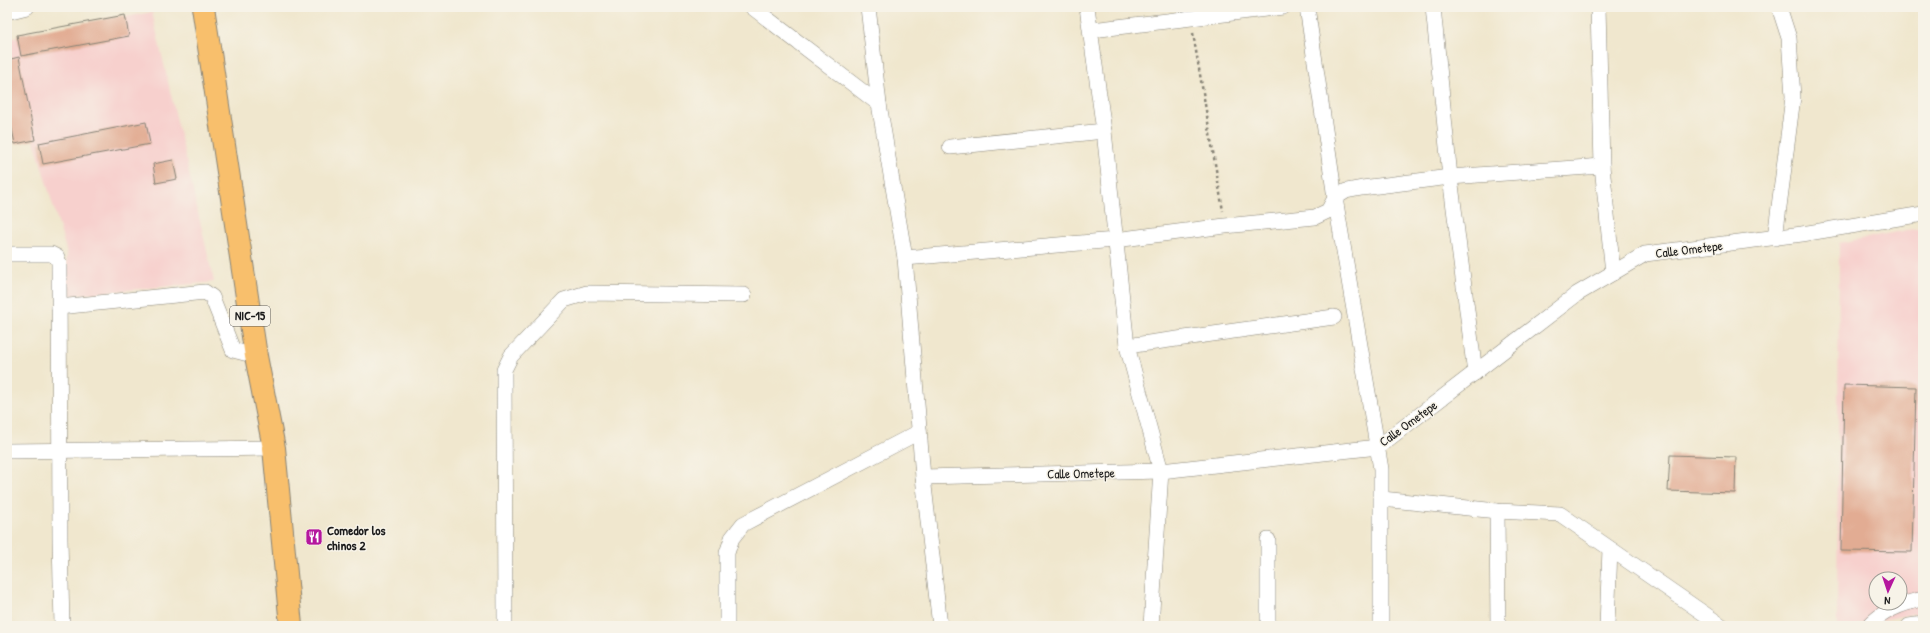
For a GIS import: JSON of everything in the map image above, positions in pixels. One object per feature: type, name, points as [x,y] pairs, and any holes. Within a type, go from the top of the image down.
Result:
[{"type":"highway","name":"NIC-15","points":[[203,7],[256,356],[274,448],[291,626]]},
{"type":"street","points":[[7,12],[27,7]]},
{"type":"street","points":[[752,7],[775,27],[879,104]]},
{"type":"street","points":[[868,7],[879,104],[905,258],[923,477],[940,626]]},
{"type":"street","points":[[1087,7],[1092,30],[1104,131],[1127,346],[1161,471],[1151,626]]},
{"type":"street","points":[[1092,30],[1283,7]]},
{"type":"street","points":[[1307,7],[1335,198],[1378,447],[1382,499],[1381,626]]},
{"type":"street","points":[[1433,7],[1450,177],[1476,373]]},
{"type":"street","points":[[1598,7],[1602,166],[1613,273]]},
{"type":"street","points":[[1774,238],[1793,97],[1789,38],[1779,7]]},
{"type":"street","points":[[950,147],[1104,131]]},
{"type":"street","points":[[905,258],[1116,240],[1225,226],[1315,217],[1328,211],[1335,198],[1346,191],[1450,177],[1602,166]]},
{"type":"street","name":"Calle Ometepe","points":[[923,477],[1161,471],[1378,447],[1577,294],[1645,254],[1774,238],[1923,214]]},
{"type":"street","points":[[7,254],[51,254],[57,257],[59,263],[59,451],[62,626]]},
{"type":"street","points":[[59,307],[205,292],[212,297],[233,350],[256,356]]},
{"type":"street","points":[[505,626],[504,370],[511,356],[564,300],[587,293],[744,295]]},
{"type":"street","points":[[1127,346],[1334,317]]},
{"type":"street","points":[[727,626],[727,553],[732,538],[743,524],[919,432]]},
{"type":"street","points":[[7,451],[274,448]]},
{"type":"street","points":[[1382,499],[1497,511],[1560,514],[1722,626]]},
{"type":"street","points":[[1497,511],[1498,626]]},
{"type":"street","points":[[1268,540],[1268,626]]},
{"type":"street","points":[[1607,626],[1610,549]]},
{"type":"street","points":[[1869,626],[1877,617],[1906,602],[1923,599]]},
{"type":"street","points":[[1909,626],[1923,624]]},
{"type":"path","points":[[1190,17],[1225,226]]},
{"type":"shaded area","points":[[152,12],[214,282],[65,296],[67,253],[7,48],[7,39]]},
{"type":"shaded area","points":[[1923,227],[1923,612],[1852,626],[1837,626],[1839,243]]},
{"type":"building","points":[[125,15],[129,36],[21,56],[17,35]]},
{"type":"building","points":[[19,57],[35,140],[15,144],[7,104],[7,60]]},
{"type":"building","points":[[146,122],[150,144],[43,164],[39,143]]},
{"type":"building","points":[[173,160],[177,179],[156,183],[153,164]]},
{"type":"building","points":[[1844,385],[1916,387],[1912,552],[1841,551]]},
{"type":"building","points":[[1670,455],[1736,457],[1735,493],[1668,491]]},
{"type":"place","name":"Comedor los chinos 2","points":[[314,537]]}]
